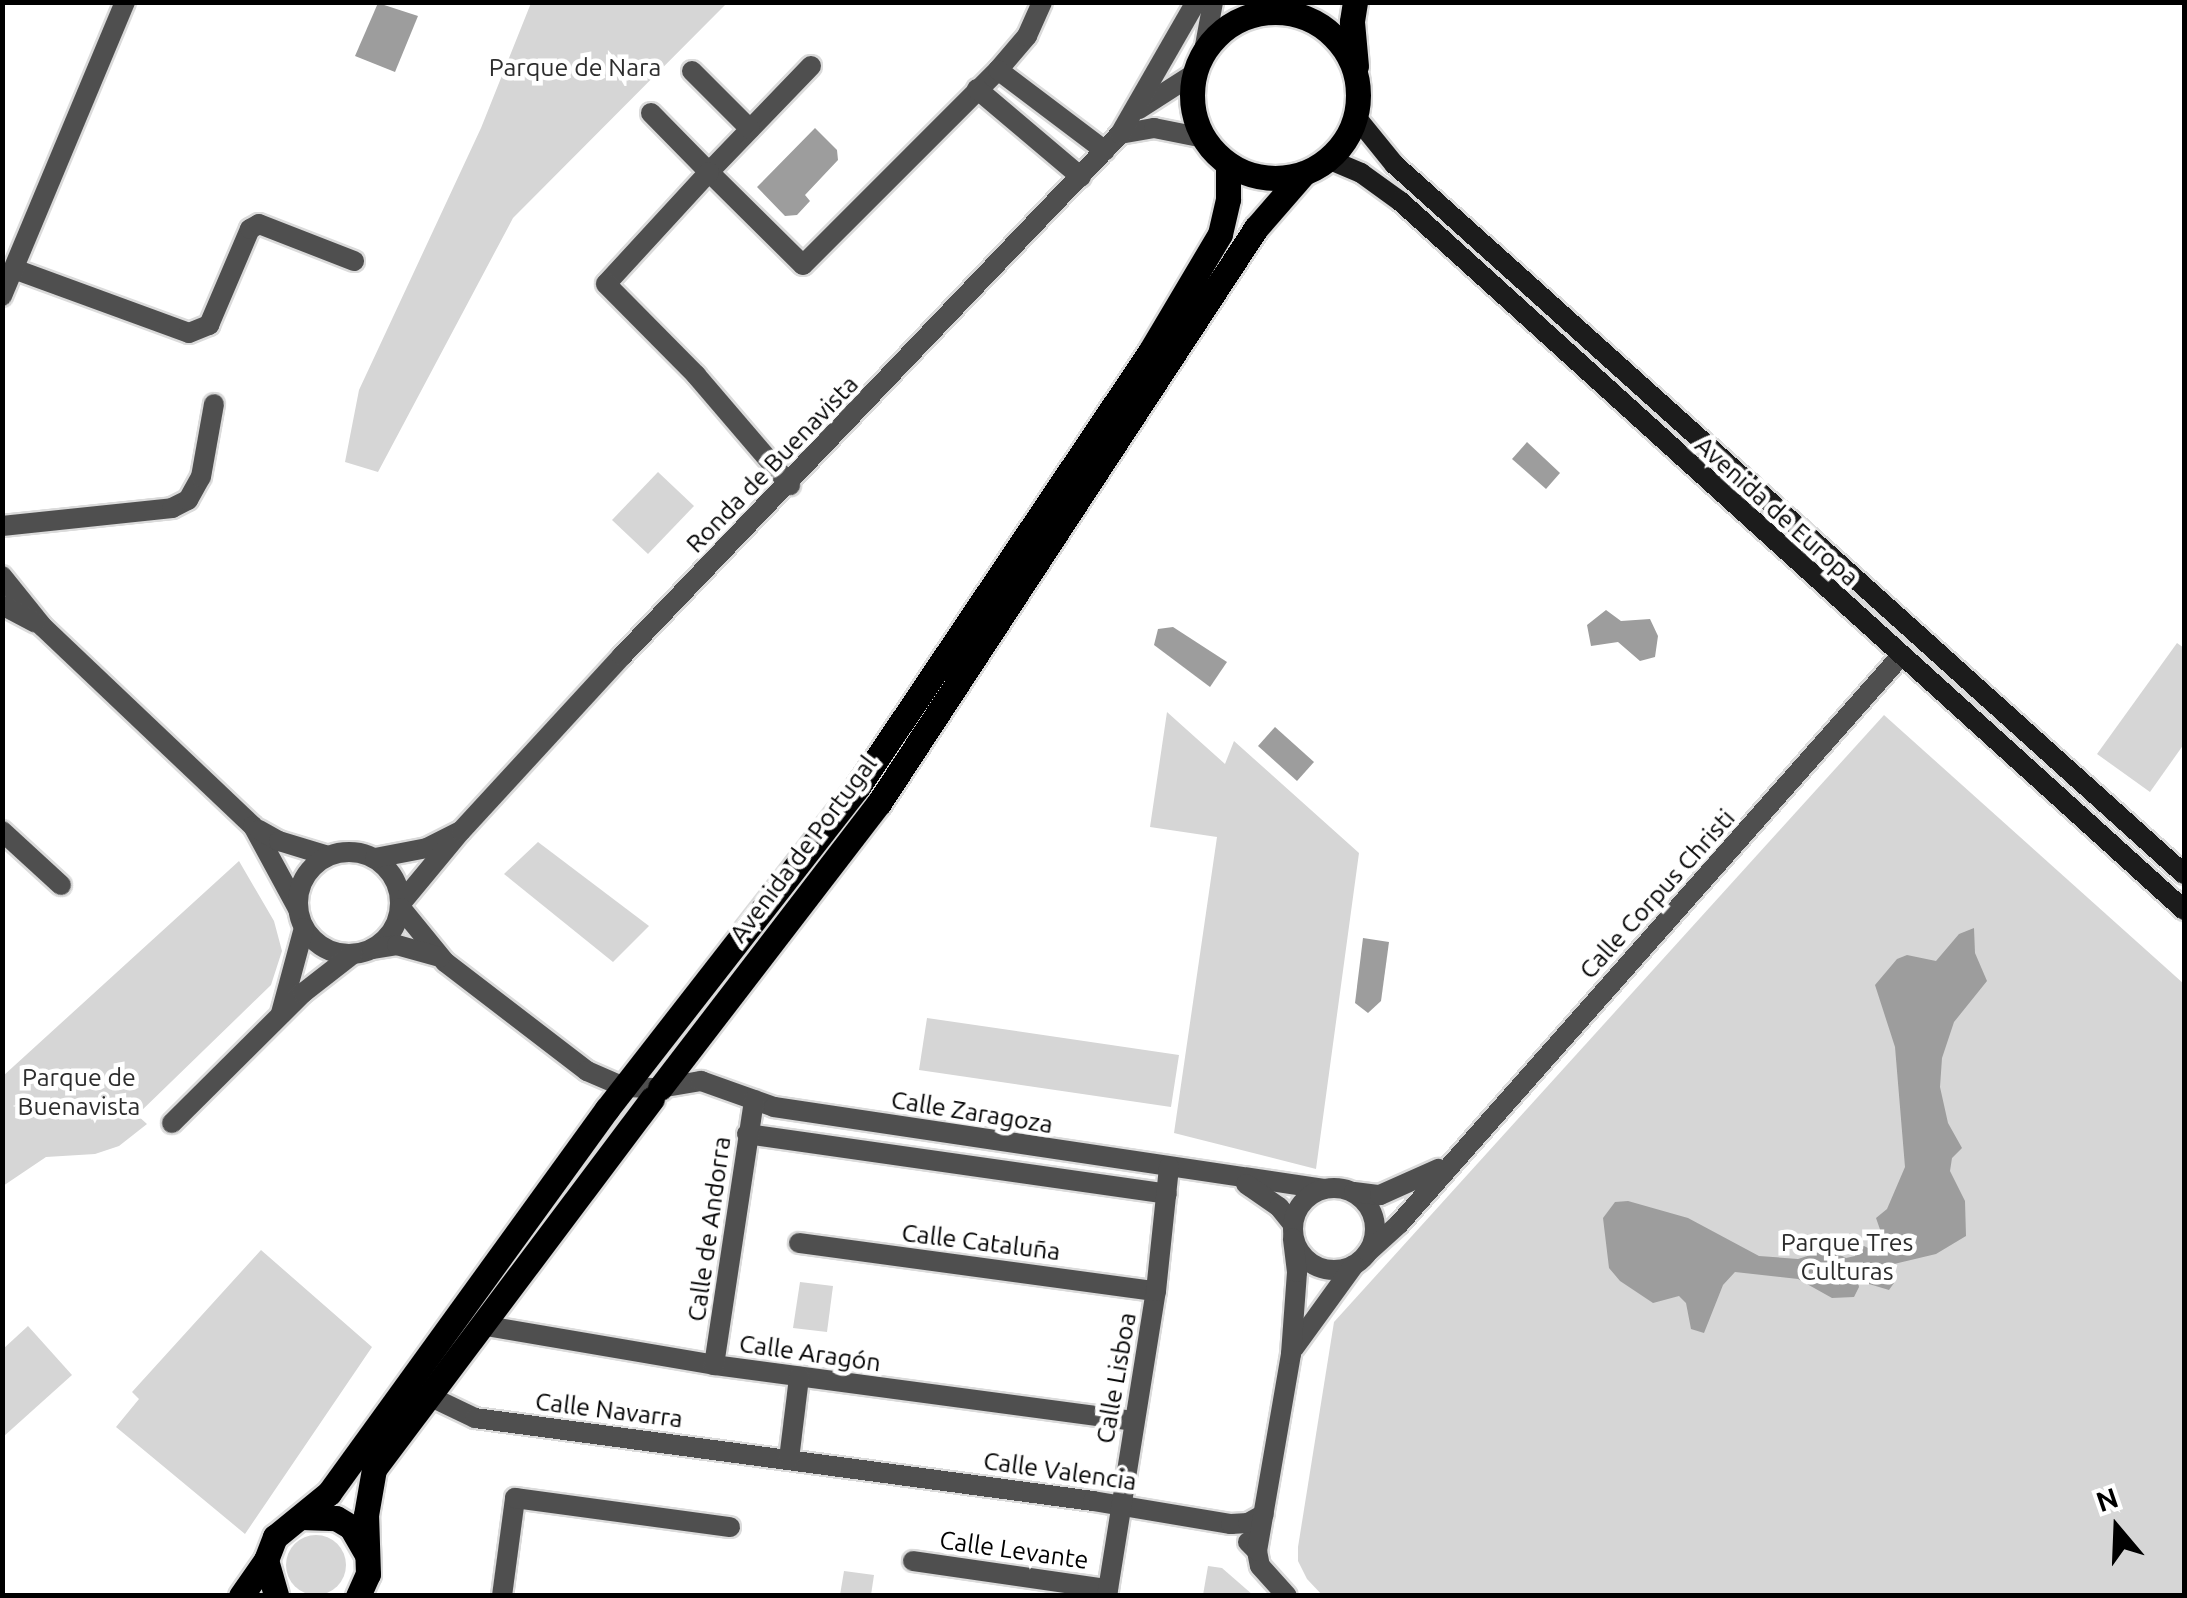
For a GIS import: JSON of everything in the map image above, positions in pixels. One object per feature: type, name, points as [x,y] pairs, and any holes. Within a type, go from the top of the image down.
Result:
[{"type":"main road","points":[[1355,2],[1352,22],[1358,80],[1356,116],[1346,140],[1328,159],[1302,174],[1264,178],[1228,164],[1204,138],[1195,117],[1199,62],[1224,29],[1269,7],[1310,10],[1348,54],[1358,80]]},
{"type":"main road","name":"Avenida de Europa","points":[[1356,116],[1394,164],[2184,874]]},
{"type":"main road","name":"Avenida de Europa","points":[[1328,159],[1362,173],[1400,200],[1900,657],[2184,910]]},
{"type":"main road","name":"Avenida de Portugal","points":[[240,1596],[266,1560],[275,1537],[330,1493],[624,1088],[858,788],[1150,352],[1220,234],[1228,199],[1228,164]]},
{"type":"main road","name":"Avenida de Portugal","points":[[362,1594],[368,1558],[366,1515],[374,1469],[878,803],[1256,228],[1302,174]]},
{"type":"main road","points":[[302,1517],[336,1518],[362,1541],[368,1558]]},
{"type":"main road","points":[[266,1560],[276,1596]]},
{"type":"street","points":[[2,296],[125,2]]},
{"type":"street","points":[[650,112],[803,266],[998,70],[1026,36],[1042,2]]},
{"type":"street","name":"Ronda de Buenavista","points":[[401,905],[461,830],[1120,134],[1196,2]]},
{"type":"street","points":[[1199,62],[1213,2]]},
{"type":"street","name":"Ronda de Buenavista","points":[[1134,113],[1199,62]]},
{"type":"street","points":[[790,485],[696,376],[606,284],[810,66]]},
{"type":"street","points":[[998,70],[1105,151]]},
{"type":"street","points":[[692,71],[750,129]]},
{"type":"street","points":[[977,88],[1081,177]]},
{"type":"street","points":[[1120,134],[1154,128],[1204,138]]},
{"type":"street","points":[[14,269],[189,333],[209,326],[250,229],[259,224],[354,261]]},
{"type":"street","points":[[2,526],[172,508],[188,500],[201,477],[214,404]]},
{"type":"street","points":[[2,576],[42,627],[253,826],[279,842],[328,856],[360,852],[375,858],[396,880],[401,905],[440,957],[587,1072],[624,1088]]},
{"type":"street","points":[[2,604],[42,627]]},
{"type":"street","name":"Calle Corpus Christi","points":[[1290,1354],[1361,1259],[1399,1224],[1900,657]]},
{"type":"street","points":[[253,826],[314,941],[335,952],[362,952],[397,945],[440,957]]},
{"type":"street","name":"Ronda de Buenavista","points":[[375,858],[427,848],[461,830]]},
{"type":"street","points":[[2,831],[61,885]]},
{"type":"street","points":[[280,1015],[301,918],[300,889],[309,870],[328,856]]},
{"type":"street","points":[[172,1123],[280,1015],[395,928],[401,905]]},
{"type":"street","points":[[691,1047],[701,1081]]},
{"type":"street","name":"Calle Zaragoza","points":[[624,1088],[656,1094],[701,1081],[754,1100],[1240,1180],[1324,1189]]},
{"type":"street","name":"Calle de Andorra","points":[[714,1365],[754,1100]]},
{"type":"street","name":"Calle Zaragoza","points":[[747,1134],[1167,1194]]},
{"type":"street","name":"Calle Corpus Christi","points":[[1352,1191],[1380,1196],[1449,1163]]},
{"type":"street","name":"Calle Lisboa","points":[[1107,1592],[1156,1291],[1170,1167]]},
{"type":"street","name":"Calle Zaragoza","points":[[1240,1180],[1279,1208],[1293,1231]]},
{"type":"street","points":[[1287,1596],[1260,1566],[1257,1551],[1290,1354],[1296,1272],[1293,1231],[1302,1202],[1324,1189],[1352,1191],[1374,1218],[1361,1259],[1329,1270],[1306,1260],[1293,1231]]},
{"type":"street","name":"Calle Cataluña","points":[[799,1244],[1156,1291]]},
{"type":"street","name":"Calle Aragón","points":[[481,1326],[714,1365],[1134,1422]]},
{"type":"street","points":[[790,1459],[799,1376]]},
{"type":"street","name":"Calle Navarra","points":[[427,1395],[475,1418],[790,1459]]},
{"type":"street","name":"Calle Valencia","points":[[790,1459],[1120,1504],[1231,1524]]},
{"type":"street","points":[[502,1596],[516,1498],[730,1527]]},
{"type":"street","points":[[1231,1524],[1248,1523],[1264,1514]]},
{"type":"street","points":[[1231,1524],[1257,1551]]},
{"type":"street","name":"Calle Levante","points":[[913,1560],[1107,1592]]},
{"type":"green space","name":"Parque de Nara","points":[[531,3],[727,3],[513,218],[378,472],[345,462],[359,390],[481,128]]},
{"type":"green space","points":[[658,472],[694,506],[648,554],[612,520]]},
{"type":"green space","points":[[2177,643],[2184,648],[2184,744],[2150,792],[2097,754]]},
{"type":"green space","points":[[1167,712],[1225,764],[1234,741],[1359,853],[1316,1169],[1174,1133],[1217,837],[1150,827]]},
{"type":"green space","name":"Parque Tres Culturas","points":[[1884,715],[2184,984],[2184,1595],[1323,1596],[1307,1579],[1298,1561],[1298,1547],[1334,1322]]},
{"type":"green space","points":[[538,842],[649,926],[613,962],[504,874]]},
{"type":"green space","name":"Parque de Buenavista","points":[[239,861],[274,921],[282,951],[271,985],[137,1115],[147,1124],[119,1146],[95,1154],[46,1157],[3,1186],[3,1076]]},
{"type":"green space","points":[[927,1018],[1179,1055],[1171,1107],[919,1070]]},
{"type":"green space","points":[[261,1250],[372,1347],[245,1534],[116,1427],[139,1399],[132,1392]]},
{"type":"green space","points":[[800,1282],[833,1286],[827,1332],[793,1328]]},
{"type":"green space","points":[[28,1326],[72,1375],[3,1437],[3,1349]]},
{"type":"green space","points":[[316,1535],[337,1544],[346,1565],[337,1586],[316,1595],[295,1586],[286,1565],[295,1544]]},
{"type":"green space","points":[[1208,1566],[1222,1568],[1253,1595],[1203,1595]]},
{"type":"green space","points":[[844,1571],[874,1575],[871,1595],[840,1595]]},
{"type":"shaded area","points":[[378,3],[418,16],[395,72],[355,56]]},
{"type":"shaded area","points":[[815,128],[837,150],[838,160],[805,195],[810,201],[797,215],[785,216],[757,187]]},
{"type":"shaded area","points":[[1527,442],[1560,473],[1546,489],[1512,459]]},
{"type":"shaded area","points":[[1606,610],[1621,621],[1650,619],[1658,636],[1655,657],[1640,661],[1618,642],[1591,646],[1587,625]]},
{"type":"shaded area","points":[[1173,627],[1227,662],[1210,687],[1154,645],[1158,629]]},
{"type":"shaded area","points":[[1275,727],[1314,762],[1297,781],[1258,746]]},
{"type":"shaded area","points":[[1974,928],[1975,953],[1987,981],[1954,1022],[1942,1058],[1940,1087],[1948,1123],[1962,1148],[1952,1158],[1950,1171],[1965,1201],[1966,1236],[1936,1254],[1894,1264],[1894,1283],[1889,1290],[1869,1284],[1865,1270],[1856,1272],[1859,1287],[1854,1297],[1832,1298],[1798,1279],[1735,1272],[1723,1285],[1704,1333],[1691,1329],[1686,1303],[1679,1296],[1653,1303],[1620,1281],[1609,1268],[1603,1218],[1615,1202],[1628,1201],[1688,1218],[1759,1256],[1798,1259],[1829,1249],[1846,1258],[1855,1256],[1855,1248],[1864,1246],[1876,1252],[1884,1241],[1876,1218],[1887,1209],[1905,1167],[1895,1047],[1875,985],[1897,959],[1907,955],[1936,961],[1959,934]]},
{"type":"shaded area","points":[[1363,938],[1389,942],[1381,1001],[1368,1013],[1355,1003]]}]
